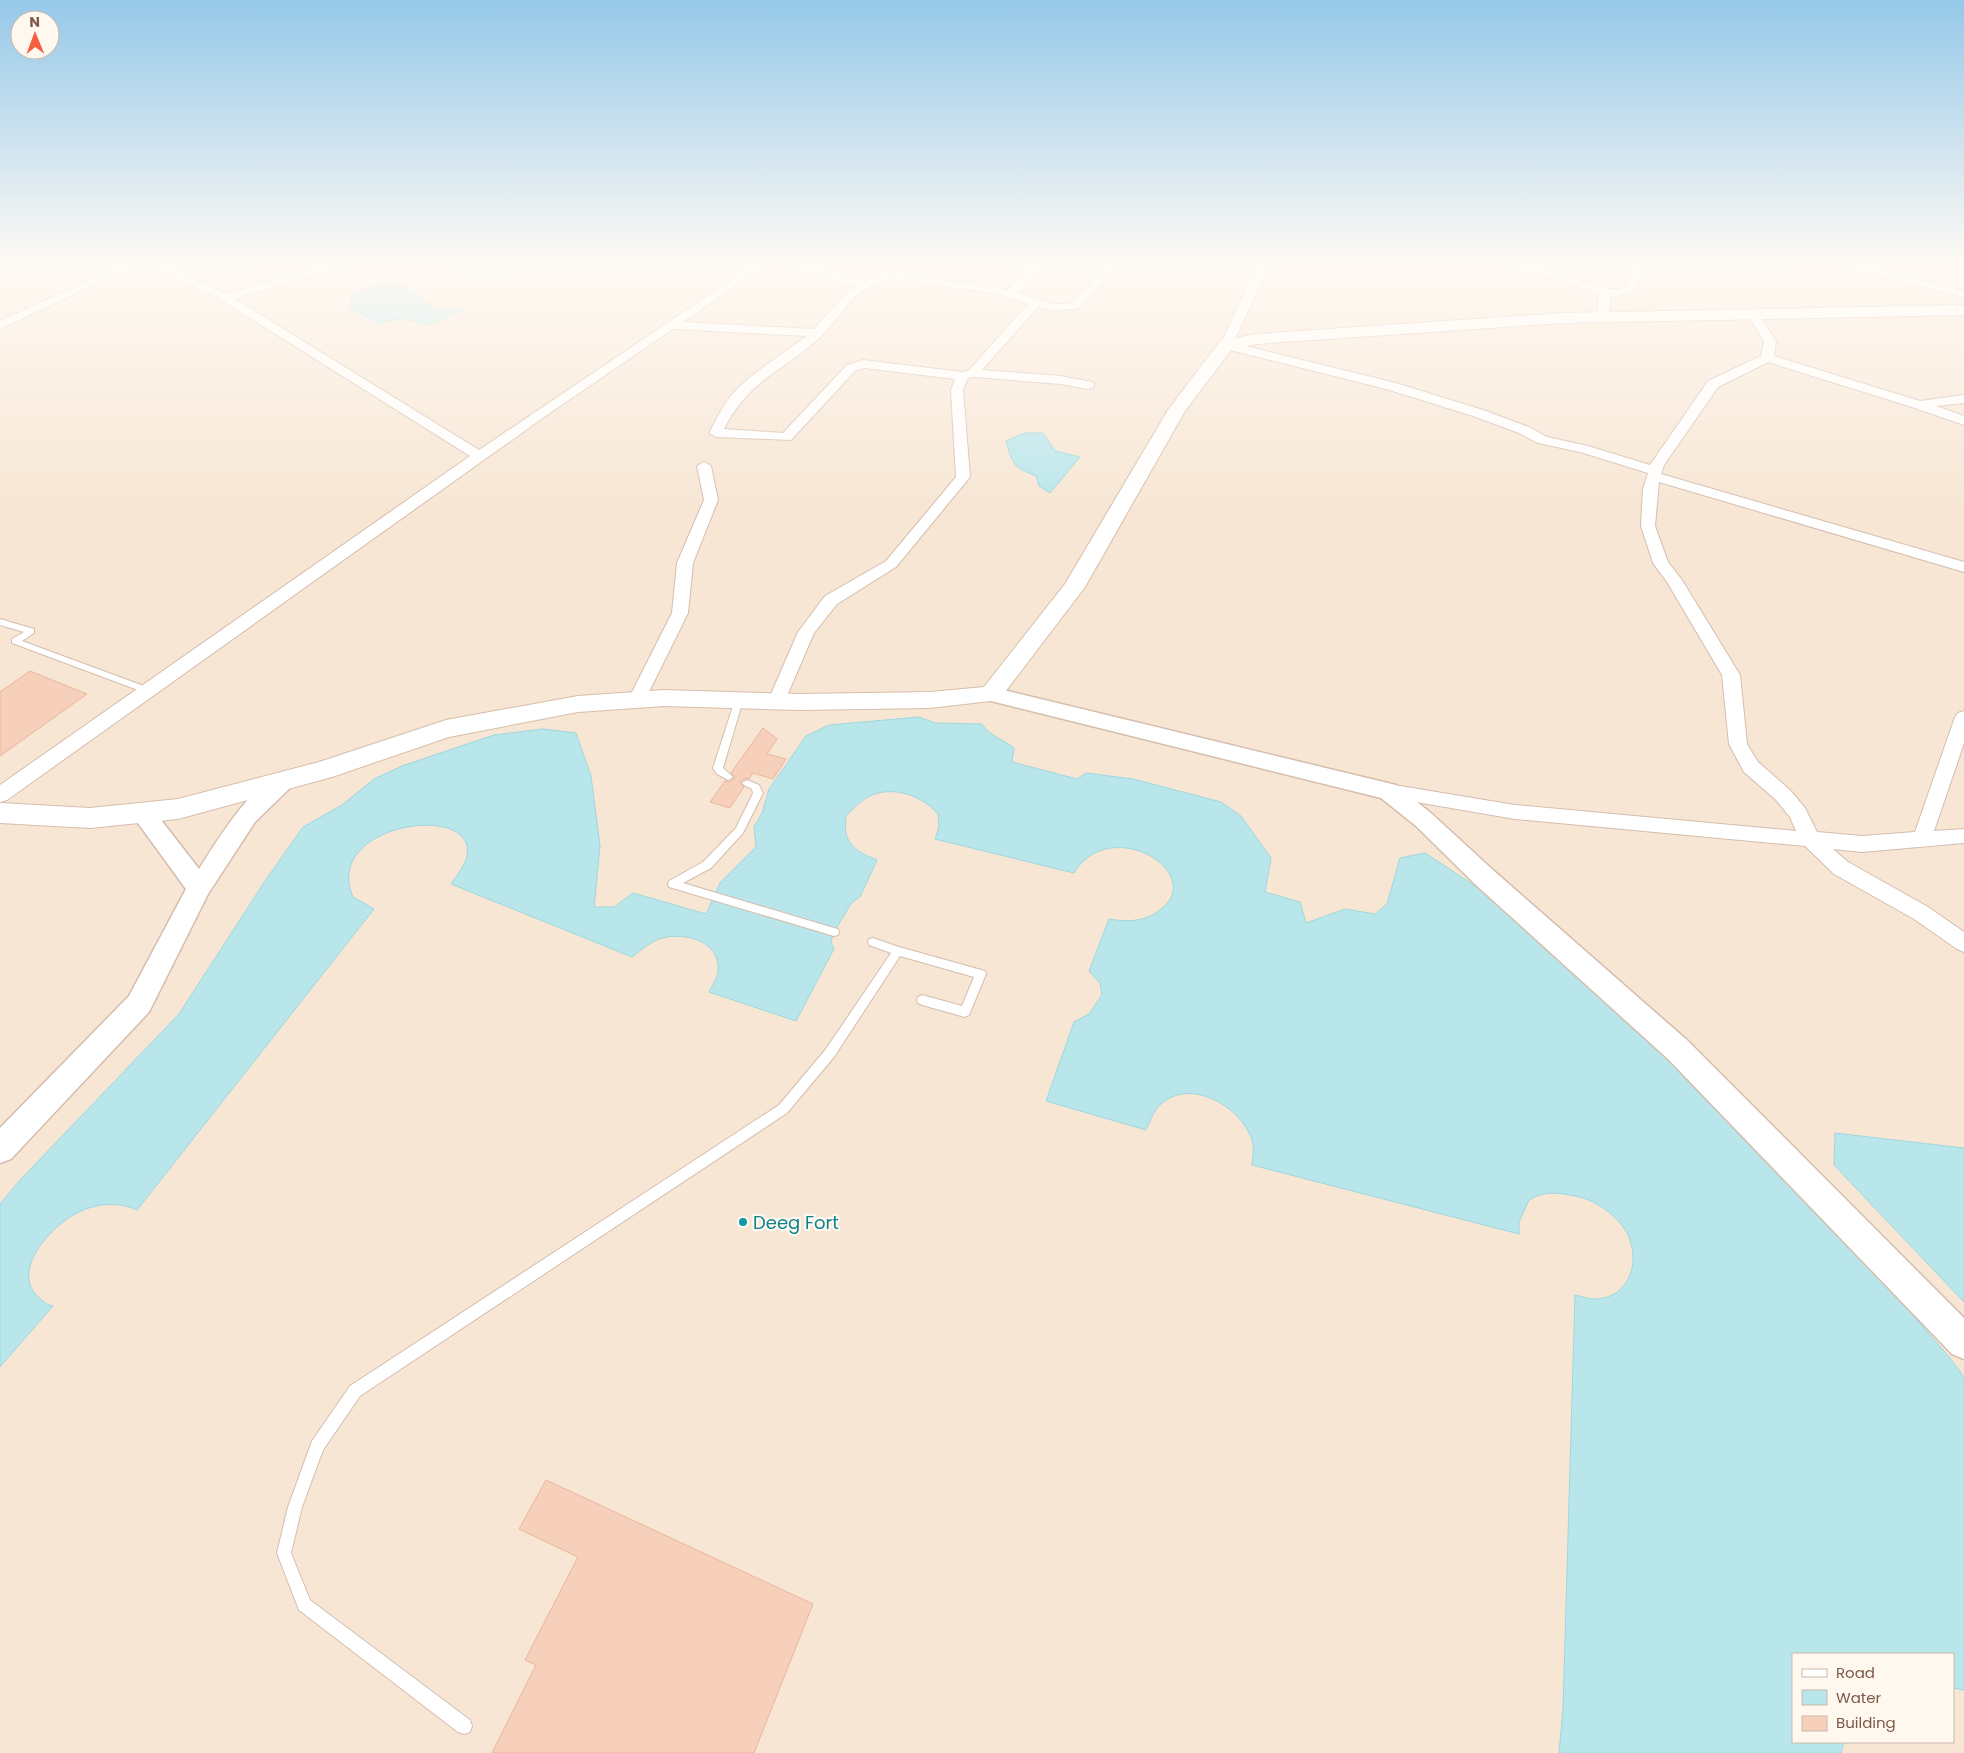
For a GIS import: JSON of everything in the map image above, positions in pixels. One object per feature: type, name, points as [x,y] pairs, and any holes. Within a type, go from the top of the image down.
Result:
[{"type":"main road","points":[[0,813],[90,818],[178,809],[323,770],[446,729],[578,704],[664,698],[777,701],[930,700],[991,694],[1074,587],[1177,410],[1225,347]]},
{"type":"street","points":[[304,347],[480,456]]},
{"type":"street","points":[[0,796],[480,456],[639,347]]},
{"type":"street","points":[[800,347],[740,394],[727,411],[716,432],[786,437],[851,368],[863,364],[1060,380],[1088,385]]},
{"type":"street","points":[[777,701],[806,632],[831,600],[891,564],[963,477],[957,390],[968,374],[994,347]]},
{"type":"street","points":[[1233,347],[1391,386],[1478,413],[1524,430],[1543,440],[1583,449],[1654,473],[1964,567]]},
{"type":"street","points":[[1767,358],[1769,347]]},
{"type":"street","points":[[1964,421],[1917,404],[1767,358],[1713,384],[1657,465],[1650,489],[1648,526],[1662,563],[1731,675],[1738,744],[1751,767],[1783,795],[1798,812],[1810,839],[1841,868],[1921,912],[1964,943]]},
{"type":"street","points":[[1917,404],[1964,399]]},
{"type":"street","points":[[638,700],[680,613],[685,562],[711,500],[704,466]]},
{"type":"street","points":[[991,694],[1388,791],[1515,812],[1862,844],[1964,836]]},
{"type":"street","points":[[1922,840],[1964,717]]},
{"type":"street","points":[[0,1149],[139,1004],[199,888],[247,816],[283,781]]},
{"type":"street","points":[[1388,791],[1424,820],[1485,878],[1678,1050],[1964,1342]]},
{"type":"street","points":[[142,813],[199,888]]},
{"type":"lane","points":[[0,622],[31,631],[15,641],[149,691]]},
{"type":"lane","points":[[728,777],[720,772],[718,768],[739,700]]},
{"type":"lane","points":[[747,782],[756,787],[758,793],[740,830],[708,865],[673,884],[830,931]]},
{"type":"lane","points":[[873,942],[898,951],[981,974],[965,1012],[922,1000]]},
{"type":"lane","points":[[464,1726],[304,1605],[284,1553],[296,1507],[317,1446],[356,1391],[783,1109],[830,1053],[898,951]]},
{"type":"shaded area","points":[[0,347],[1964,347],[1964,1753],[0,1753]]},
{"type":"water","points":[[1025,433],[1043,433],[1055,451],[1080,457],[1050,493],[1039,486],[1036,476],[1018,467],[1010,455],[1006,441]]},
{"type":"water","points":[[919,717],[935,723],[982,724],[992,734],[1014,748],[1012,762],[1077,779],[1086,773],[1133,779],[1221,802],[1241,816],[1271,858],[1265,892],[1300,902],[1306,923],[1345,909],[1375,914],[1387,904],[1400,858],[1425,853],[1507,907],[1703,1088],[1840,1231],[1950,1358],[1964,1377],[1964,1690],[1954,1688],[1954,1653],[1792,1653],[1792,1743],[1844,1743],[1841,1753],[1559,1753],[1563,1709],[1575,1295],[1592,1299],[1607,1297],[1617,1292],[1625,1284],[1633,1263],[1633,1251],[1630,1239],[1624,1228],[1600,1206],[1577,1196],[1548,1193],[1529,1200],[1519,1222],[1519,1234],[1252,1165],[1253,1142],[1244,1124],[1224,1105],[1212,1098],[1198,1094],[1185,1094],[1173,1097],[1161,1104],[1154,1112],[1146,1130],[1046,1101],[1074,1022],[1089,1014],[1102,995],[1100,983],[1089,971],[1109,919],[1122,921],[1136,920],[1154,914],[1160,910],[1172,895],[1172,880],[1164,866],[1149,855],[1130,849],[1110,848],[1090,856],[1074,873],[935,839],[939,827],[938,814],[916,797],[898,792],[879,793],[870,796],[860,802],[846,816],[846,833],[851,844],[862,853],[877,860],[860,897],[852,902],[834,932],[831,942],[834,949],[796,1021],[709,992],[717,976],[717,961],[714,952],[700,941],[681,936],[662,938],[650,943],[632,957],[451,884],[467,857],[467,846],[458,833],[441,827],[419,825],[395,830],[374,839],[357,854],[349,873],[353,897],[374,909],[137,1210],[116,1205],[88,1208],[59,1225],[39,1247],[32,1260],[29,1272],[30,1285],[37,1296],[53,1306],[0,1367],[0,1204],[20,1180],[179,1014],[265,881],[303,827],[342,805],[374,779],[402,766],[494,735],[543,729],[576,733],[591,776],[600,846],[594,907],[614,907],[633,893],[706,914],[720,883],[756,847],[754,827],[762,813],[769,789],[806,736],[829,725]]},
{"type":"water","points":[[1835,1133],[1964,1148],[1964,1302],[1834,1165]]},
{"type":"building","points":[[30,671],[87,694],[0,756],[0,692]]},
{"type":"building","points":[[763,728],[777,739],[767,754],[786,759],[773,779],[753,773],[749,779],[746,778],[741,781],[744,787],[730,808],[710,802],[725,781],[729,782],[734,779],[731,773]]},
{"type":"building","points":[[546,1480],[813,1604],[754,1753],[492,1753],[536,1665],[525,1660],[578,1557],[519,1529]]},
{"type":"place","name":"Deeg Fort","points":[[743,1222]]}]
